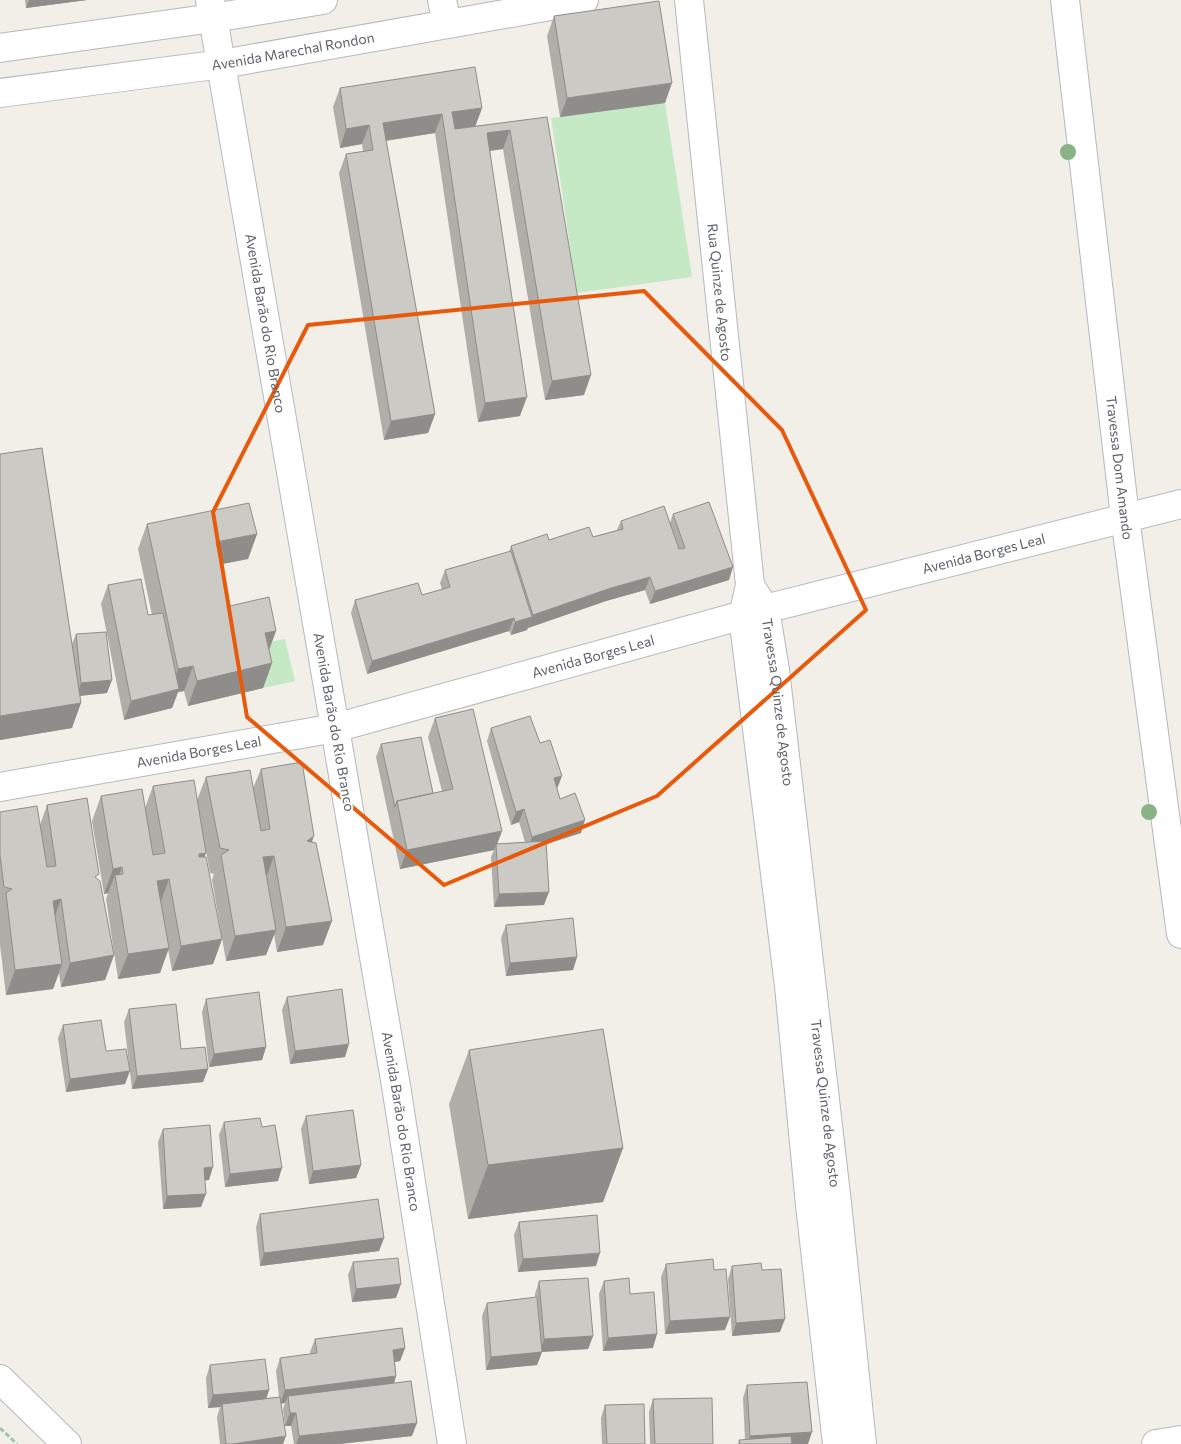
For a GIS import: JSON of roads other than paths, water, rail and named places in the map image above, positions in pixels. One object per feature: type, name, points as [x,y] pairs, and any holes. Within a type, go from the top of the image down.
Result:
[{"type":"street","points":[[0,48],[212,9],[323,0]]},
{"type":"street","name":"Avenida Marechal Rondon","points":[[0,93],[222,64],[444,12],[584,0]]},
{"type":"street","name":"Rua Quinze de Agosto","points":[[689,0],[750,585]]},
{"type":"street","name":"Travessa Dom Amando","points":[[1065,0],[1125,518],[1181,934]]},
{"type":"street","name":"Avenida Barão do Rio Branco","points":[[212,9],[396,1086],[452,1444]]},
{"type":"street","name":"Avenida Borges Leal","points":[[0,787],[335,728],[754,613],[1181,504]]},
{"type":"street","name":"Travessa Quinze de Agosto","points":[[750,585],[800,984],[837,1203],[862,1444]]},
{"type":"street","name":"Travessa Quinze de Agosto","points":[[800,984],[810,1205],[837,1444]]},
{"type":"street","points":[[810,1205],[837,1203]]},
{"type":"street","points":[[0,1379],[67,1444]]},
{"type":"street","points":[[1156,1444],[1181,1440]]}]
